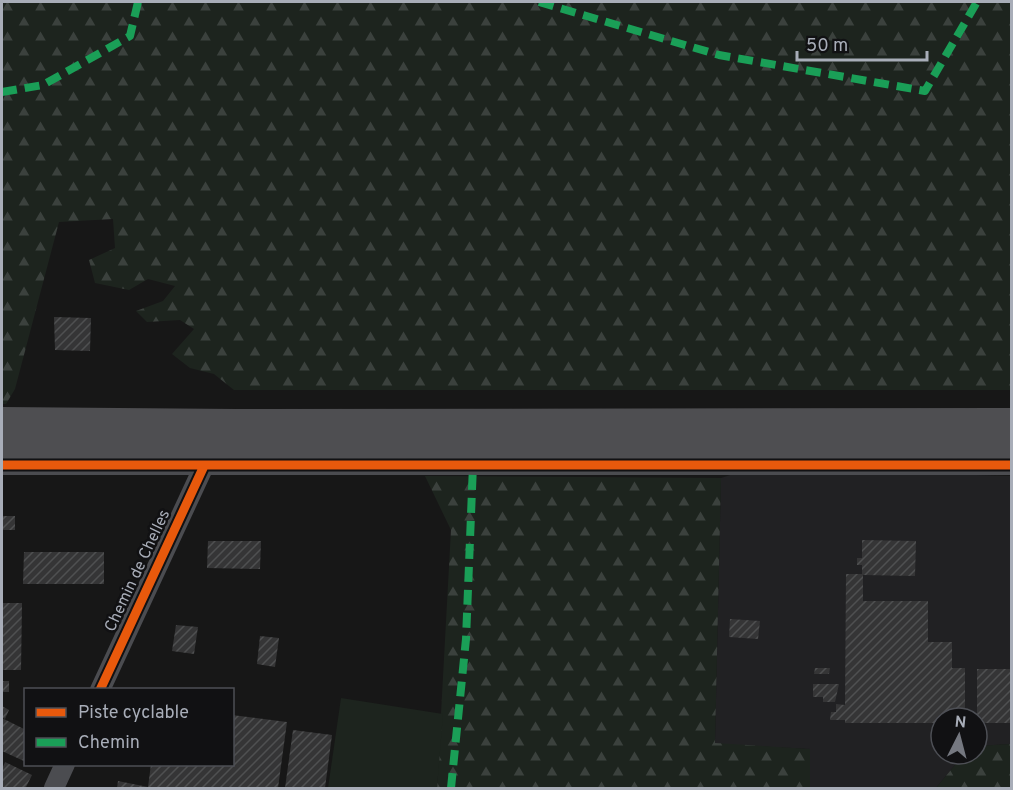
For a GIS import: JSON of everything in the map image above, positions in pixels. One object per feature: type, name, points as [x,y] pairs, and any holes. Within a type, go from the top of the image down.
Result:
[{"type":"highway","points":[[2,421],[1011,422]]},
{"type":"highway","points":[[2,444],[1011,445]]},
{"type":"street","points":[[2,465],[1011,465]]},
{"type":"street","name":"Chemin de Chelles","points":[[101,688],[204,466]]},
{"type":"street","points":[[54,789],[65,766]]},
{"type":"shaded area","points":[[908,473],[1011,476],[1011,744],[989,745],[989,706],[929,706],[929,766],[954,766],[936,788],[810,788],[810,749],[715,744],[721,478],[733,474]]},
{"type":"green space","points":[[2,2],[1011,2],[1011,390],[234,390],[214,374],[190,368],[172,354],[194,329],[180,320],[147,322],[136,311],[163,301],[175,286],[148,279],[129,290],[95,283],[89,260],[115,248],[113,219],[59,222],[15,389],[6,404],[2,404]]},
{"type":"green space","points":[[425,476],[721,478],[715,743],[810,749],[810,788],[437,788],[451,530]]},
{"type":"green space","points":[[341,698],[443,714],[437,788],[328,788]]},
{"type":"green space","points":[[1011,744],[1011,788],[936,788],[954,766],[989,766],[989,745]]},
{"type":"building","points":[[54,317],[91,318],[90,351],[55,350]]},
{"type":"building","points":[[2,516],[15,516],[15,530],[2,530]]},
{"type":"building","points":[[862,540],[916,541],[915,576],[863,575],[863,601],[928,601],[928,642],[952,642],[952,668],[965,668],[965,706],[929,706],[929,723],[845,723],[845,720],[830,720],[831,712],[836,712],[836,704],[845,705],[846,574],[862,574],[862,565],[857,565],[857,558],[862,558]]},
{"type":"building","points":[[208,541],[261,541],[260,569],[207,568]]},
{"type":"building","points":[[24,552],[104,552],[104,584],[23,584]]},
{"type":"building","points":[[2,603],[22,603],[21,670],[2,670]]},
{"type":"building","points":[[730,619],[760,621],[758,639],[729,637]]},
{"type":"building","points":[[176,625],[198,627],[194,654],[172,651]]},
{"type":"building","points":[[260,636],[279,638],[275,667],[257,664]]},
{"type":"building","points":[[815,668],[830,668],[829,674],[814,674]]},
{"type":"building","points":[[977,669],[1012,669],[1012,723],[989,723],[989,706],[977,706]]},
{"type":"building","points":[[2,681],[9,681],[9,692],[2,692]]},
{"type":"building","points":[[813,684],[839,684],[835,702],[823,702],[823,697],[813,697]]},
{"type":"building","points":[[2,706],[9,710],[5,719],[2,717]]},
{"type":"building","points":[[234,715],[287,722],[278,788],[117,788],[118,781],[148,787],[151,766],[234,766]]},
{"type":"building","points":[[2,718],[24,729],[24,761],[2,751]]},
{"type":"building","points":[[293,730],[332,735],[325,788],[285,788]]},
{"type":"building","points":[[5,762],[32,775],[26,787],[2,788],[2,769]]},
{"type":"marked path","points":[[2,92],[43,85],[130,36],[138,2]]},
{"type":"marked path","points":[[539,2],[719,55],[925,91],[977,2]]},
{"type":"marked path","points":[[451,788],[466,639],[473,465]]},
{"type":"cycle path","points":[[2,465],[1012,465]]},
{"type":"cycle path","points":[[101,688],[204,466]]}]
